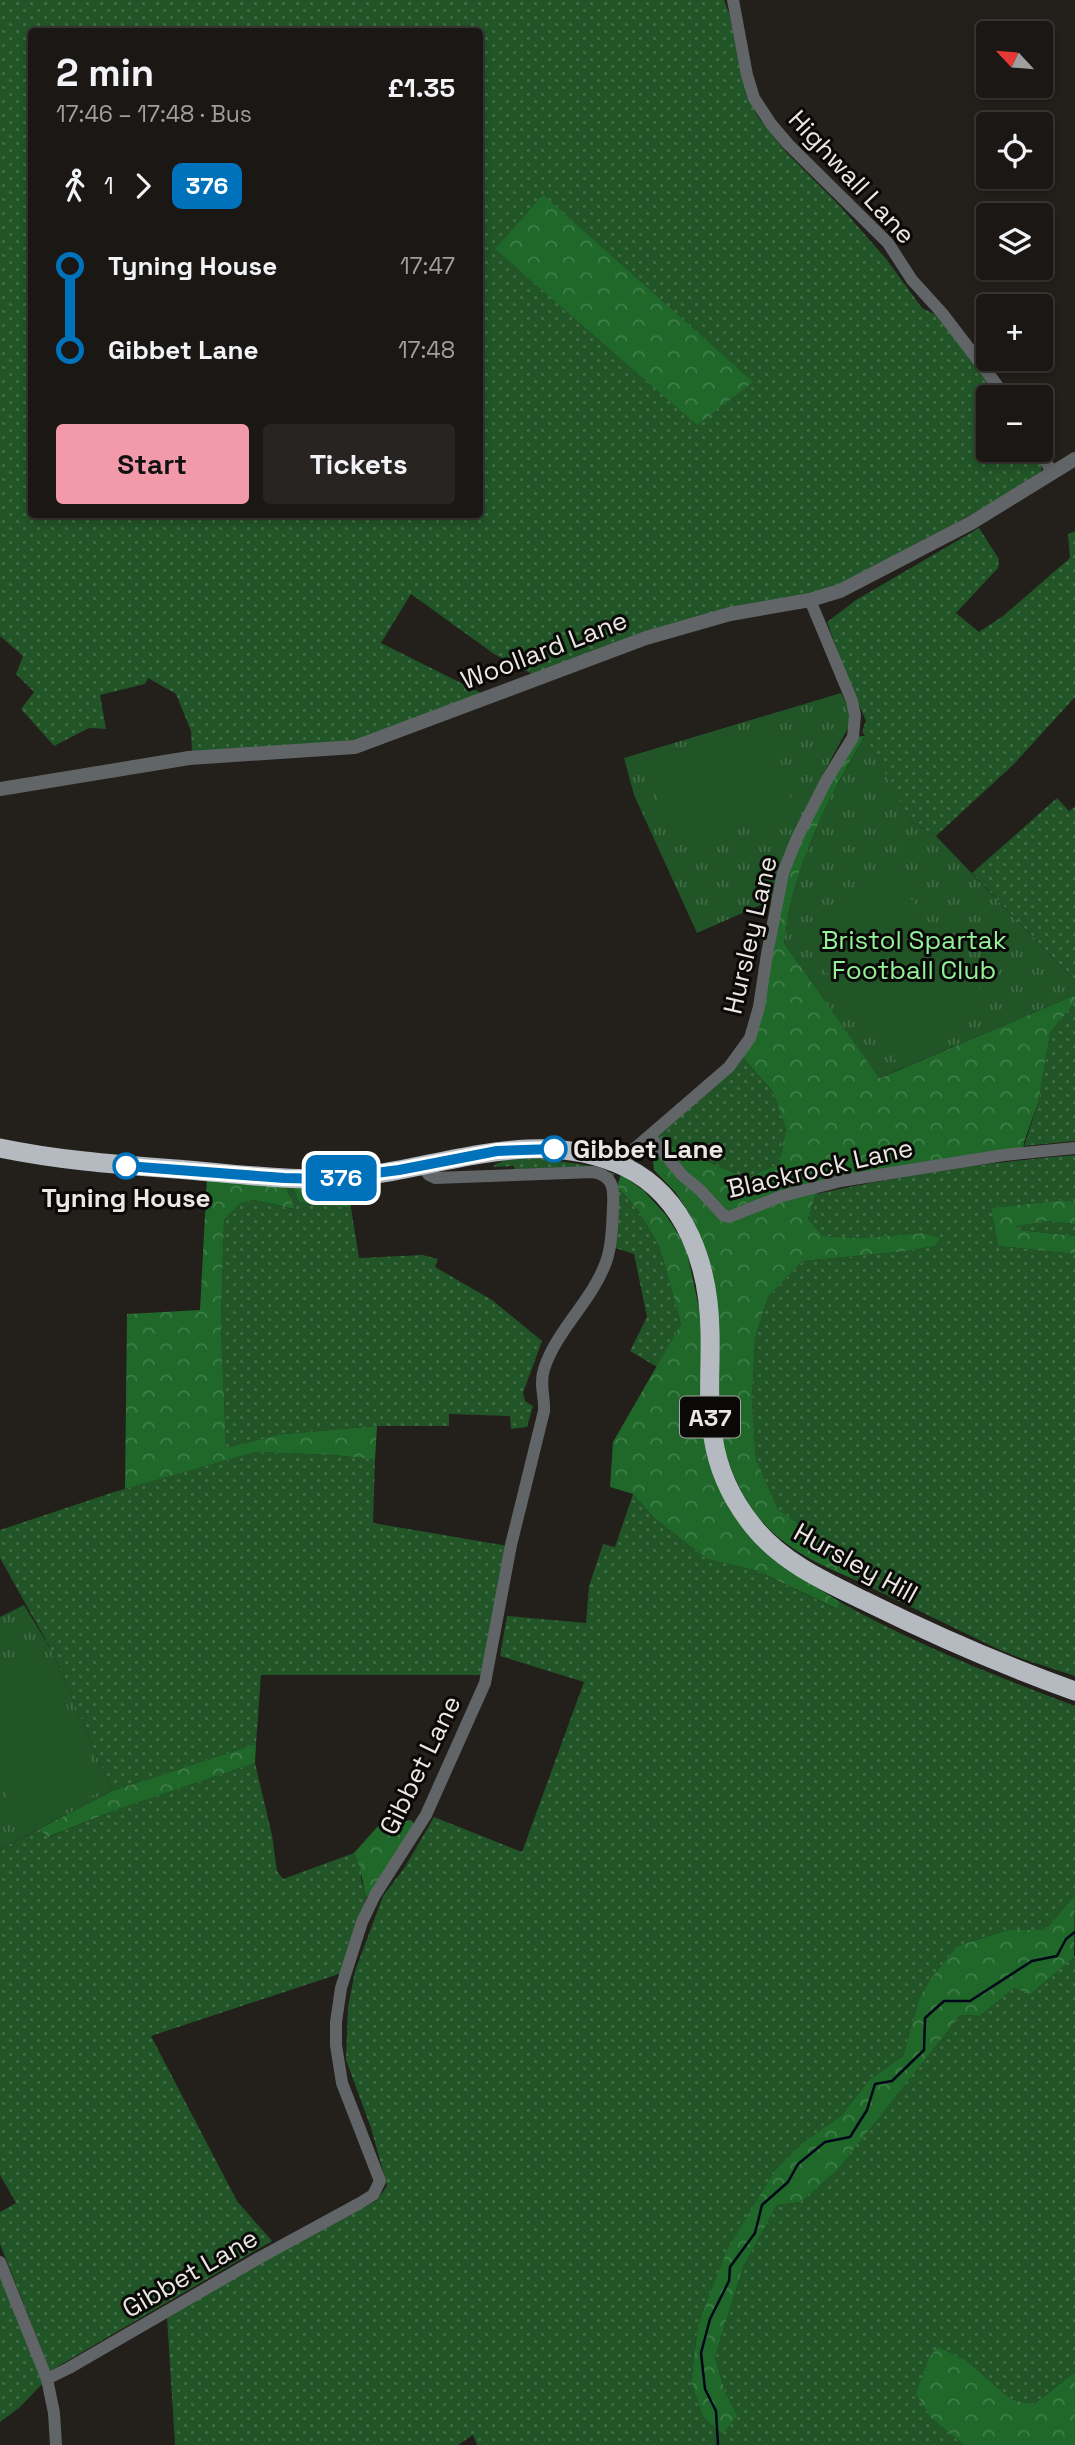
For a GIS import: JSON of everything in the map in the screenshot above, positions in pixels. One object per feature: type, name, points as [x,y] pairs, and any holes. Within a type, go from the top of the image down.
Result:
[{"type":"highway","name":"Hursley Hill","points":[[422,1166],[497,1151],[538,1148],[585,1153],[624,1166],[649,1182],[666,1198],[682,1220],[696,1248],[705,1279],[710,1315],[710,1413],[713,1440],[731,1493],[754,1527],[784,1556],[855,1596],[982,1655],[1075,1691]]},
{"type":"highway","name":"A37","points":[[0,1149],[103,1164],[284,1178],[348,1178],[422,1166]]},
{"type":"street","name":"Highwall Lane","points":[[733,0],[754,98],[771,124],[888,243],[912,280],[942,313],[997,385]]},
{"type":"street","name":"Woollard Lane","points":[[0,789],[189,758],[355,747],[646,638],[730,614],[810,600],[840,591],[971,523],[1075,458]]},
{"type":"street","points":[[1046,462],[1052,473]]},
{"type":"street","name":"Hursley Lane","points":[[624,1166],[628,1156],[729,1067],[750,1038],[783,873],[808,815],[853,737],[855,715],[852,701],[810,600]]},
{"type":"street","name":"Blackrock Lane","points":[[650,1136],[682,1175],[701,1190],[723,1215],[729,1217],[782,1196],[841,1181],[1004,1154],[1075,1148]]},
{"type":"street","name":"Gibbet Lane","points":[[47,2379],[360,2203],[373,2195],[380,2181],[342,2083],[336,2045],[341,1988],[370,1903],[426,1815],[485,1683],[517,1520],[544,1411],[545,1401],[540,1389],[544,1369],[562,1332],[580,1307],[606,1261],[611,1238],[614,1196],[613,1183],[593,1172],[435,1178],[422,1166]]},
{"type":"street","points":[[0,2262],[47,2379],[54,2413],[56,2445]]},
{"type":"green space","points":[[0,0],[724,0],[746,92],[758,117],[786,152],[840,206],[887,260],[922,308],[938,316],[976,366],[976,371],[980,371],[991,385],[976,385],[976,462],[1042,464],[1041,475],[839,589],[536,676],[494,654],[411,594],[381,643],[485,695],[354,743],[192,754],[191,731],[176,694],[148,678],[145,684],[100,695],[106,729],[89,728],[54,746],[21,709],[34,692],[16,674],[23,656],[0,636]]},
{"type":"green space","points":[[543,195],[753,382],[697,425],[495,249]]},
{"type":"green space","points":[[979,528],[999,559],[998,568],[956,613],[979,632],[1003,616],[1070,558],[1068,534],[1075,531],[1075,697],[1014,764],[936,836],[911,822],[862,731],[866,721],[827,622],[856,600]]},
{"type":"green space","name":"Bristol Spartak Football Club","points":[[841,693],[850,710],[849,726],[820,780],[772,900],[697,933],[634,795],[624,758]]},
{"type":"green space","points":[[770,723],[794,811],[670,846],[646,758]]},
{"type":"green space","points":[[865,736],[833,793],[806,853],[791,900],[784,943],[880,1078],[1075,995],[1075,1002],[1050,1033],[1039,1100],[1024,1142],[1023,1153],[818,1187],[808,1219],[823,1236],[858,1238],[923,1233],[941,1238],[935,1246],[803,1261],[768,1297],[755,1338],[752,1402],[756,1459],[778,1509],[856,1568],[851,1578],[825,1567],[784,1542],[767,1527],[741,1491],[722,1441],[702,1240],[676,1193],[654,1170],[650,1136],[746,1178],[779,1164],[786,1129],[773,1092],[740,1054],[750,1038],[783,873],[853,737]]},
{"type":"green space","name":"Bristol Spartak Football Club","points":[[865,736],[911,822],[936,836],[1075,981],[1075,995],[879,1078],[784,943],[791,900],[806,853],[833,793]]},
{"type":"green space","points":[[1057,798],[1069,811],[1075,807],[1075,981],[972,873]]},
{"type":"green space","points":[[887,868],[984,993],[896,1061],[799,936]]},
{"type":"green space","points":[[1075,1002],[1075,1141],[1024,1146],[1039,1100],[1050,1033]]},
{"type":"green space","points":[[740,1054],[773,1092],[786,1129],[779,1164],[746,1178],[650,1136]]},
{"type":"green space","points":[[1075,1155],[1075,1202],[1062,1200],[991,1208],[998,1246],[1075,1254],[1075,1676],[1000,1650],[851,1578],[855,1568],[778,1509],[756,1459],[752,1402],[755,1338],[768,1297],[803,1261],[908,1251],[935,1246],[941,1238],[923,1233],[858,1238],[823,1236],[808,1219],[816,1194],[945,1170]]},
{"type":"green space","points":[[539,1158],[591,1166],[615,1174],[612,1178],[584,1168],[494,1167],[505,1160]]},
{"type":"green space","points":[[621,1174],[644,1191],[666,1215],[687,1252],[701,1317],[706,1446],[802,1578],[840,1602],[837,1609],[758,1571],[707,1559],[655,1519],[633,1494],[610,1487],[613,1442],[681,1324],[660,1248],[638,1210],[617,1187]]},
{"type":"green space","points":[[207,1177],[286,1187],[294,1209],[254,1200],[241,1203],[224,1220],[221,1325],[226,1448],[283,1434],[377,1426],[375,1460],[335,1455],[256,1452],[125,1489],[127,1314],[200,1310]]},
{"type":"green space","points":[[291,1182],[299,1202],[351,1208],[359,1258],[423,1255],[438,1259],[435,1267],[492,1300],[542,1341],[523,1393],[525,1401],[533,1406],[527,1427],[511,1429],[510,1416],[449,1414],[449,1426],[377,1426],[283,1434],[226,1449],[221,1325],[224,1220],[241,1203],[254,1200],[293,1209],[286,1187]]},
{"type":"green space","points":[[291,1182],[347,1188],[351,1208],[299,1202]]},
{"type":"green space","points":[[613,1183],[638,1210],[660,1248],[681,1324],[657,1367],[630,1351],[647,1317],[634,1254],[609,1246]]},
{"type":"green space","points":[[1062,1200],[1075,1202],[1075,1224],[1046,1221],[1017,1226],[1019,1230],[1075,1236],[1075,1254],[998,1246],[991,1208]]},
{"type":"green space","points":[[1046,1221],[1075,1224],[1075,1236],[1019,1230],[1017,1225]]},
{"type":"green space","points":[[256,1452],[335,1455],[375,1460],[373,1523],[508,1546],[485,1675],[261,1675],[256,1744],[112,1791],[53,1653],[0,1558],[0,1530],[114,1492]]},
{"type":"green space","points":[[633,1494],[655,1519],[707,1559],[758,1571],[836,1609],[840,1602],[897,1632],[1075,1706],[1075,1895],[1045,1930],[1008,1930],[957,1946],[929,1981],[919,1999],[903,2056],[869,2080],[842,2115],[805,2141],[698,2325],[691,2382],[703,2417],[722,2434],[738,2416],[725,2392],[715,2357],[743,2267],[777,2205],[800,2202],[960,2015],[980,2016],[1014,1988],[1030,1993],[1075,1956],[1075,2372],[1033,2405],[1011,2399],[967,2361],[932,2419],[964,2445],[477,2445],[473,2435],[458,2445],[175,2445],[167,2317],[275,2254],[376,2201],[387,2186],[371,2128],[346,2060],[348,2007],[355,1971],[383,1896],[405,1867],[434,1817],[522,1852],[584,1682],[500,1656],[507,1616],[586,1623],[589,1586],[603,1544],[615,1547]]},
{"type":"green space","points":[[24,1605],[53,1653],[112,1791],[0,1849],[0,1617]]},
{"type":"green space","points":[[46,1660],[104,1790],[20,1827],[0,1782],[0,1681]]},
{"type":"green space","points":[[256,1744],[255,1763],[110,1812],[48,1837],[39,1829],[112,1791]]},
{"type":"green space","points":[[255,1763],[272,1835],[277,1871],[283,1879],[354,1853],[362,1866],[361,1879],[366,1898],[342,1973],[151,2036],[237,2201],[272,2241],[50,2371],[0,2244],[0,2212],[16,2203],[0,2175],[0,1849],[39,1829],[49,1837],[110,1812]]},
{"type":"green space","points":[[411,1820],[416,1826],[366,1898],[354,1853],[378,1826]]},
{"type":"green space","points":[[1075,1895],[1074,1957],[1030,1994],[1014,1988],[980,2016],[960,2015],[837,2170],[800,2202],[777,2205],[743,2267],[715,2357],[725,2392],[738,2416],[722,2434],[703,2417],[691,2382],[698,2325],[727,2250],[775,2171],[805,2141],[842,2115],[869,2080],[903,2056],[919,1999],[929,1981],[957,1946],[1008,1930],[1045,1930]]},
{"type":"green space","points":[[0,2271],[47,2379],[19,2408],[0,2422]]},
{"type":"green space","points":[[938,2347],[967,2361],[1011,2399],[1033,2405],[1075,2372],[1075,2445],[964,2445],[932,2419],[916,2394],[929,2358]]},
{"type":"waterway","points":[[718,2445],[716,2411],[705,2389],[701,2353],[710,2319],[729,2281],[730,2267],[755,2233],[762,2205],[788,2182],[798,2164],[825,2142],[850,2137],[867,2110],[875,2084],[892,2081],[924,2050],[925,2018],[944,2001],[970,2001],[1032,1961],[1057,1956],[1066,1939],[1075,1932]]},
{"type":"bus line","name":"376","points":[[126,1166],[329,1179],[399,1170],[497,1151],[554,1149]]},
{"type":"place","name":"Gibbet Lane","points":[[554,1149]]},
{"type":"place","name":"Tyning House","points":[[126,1166]]}]
